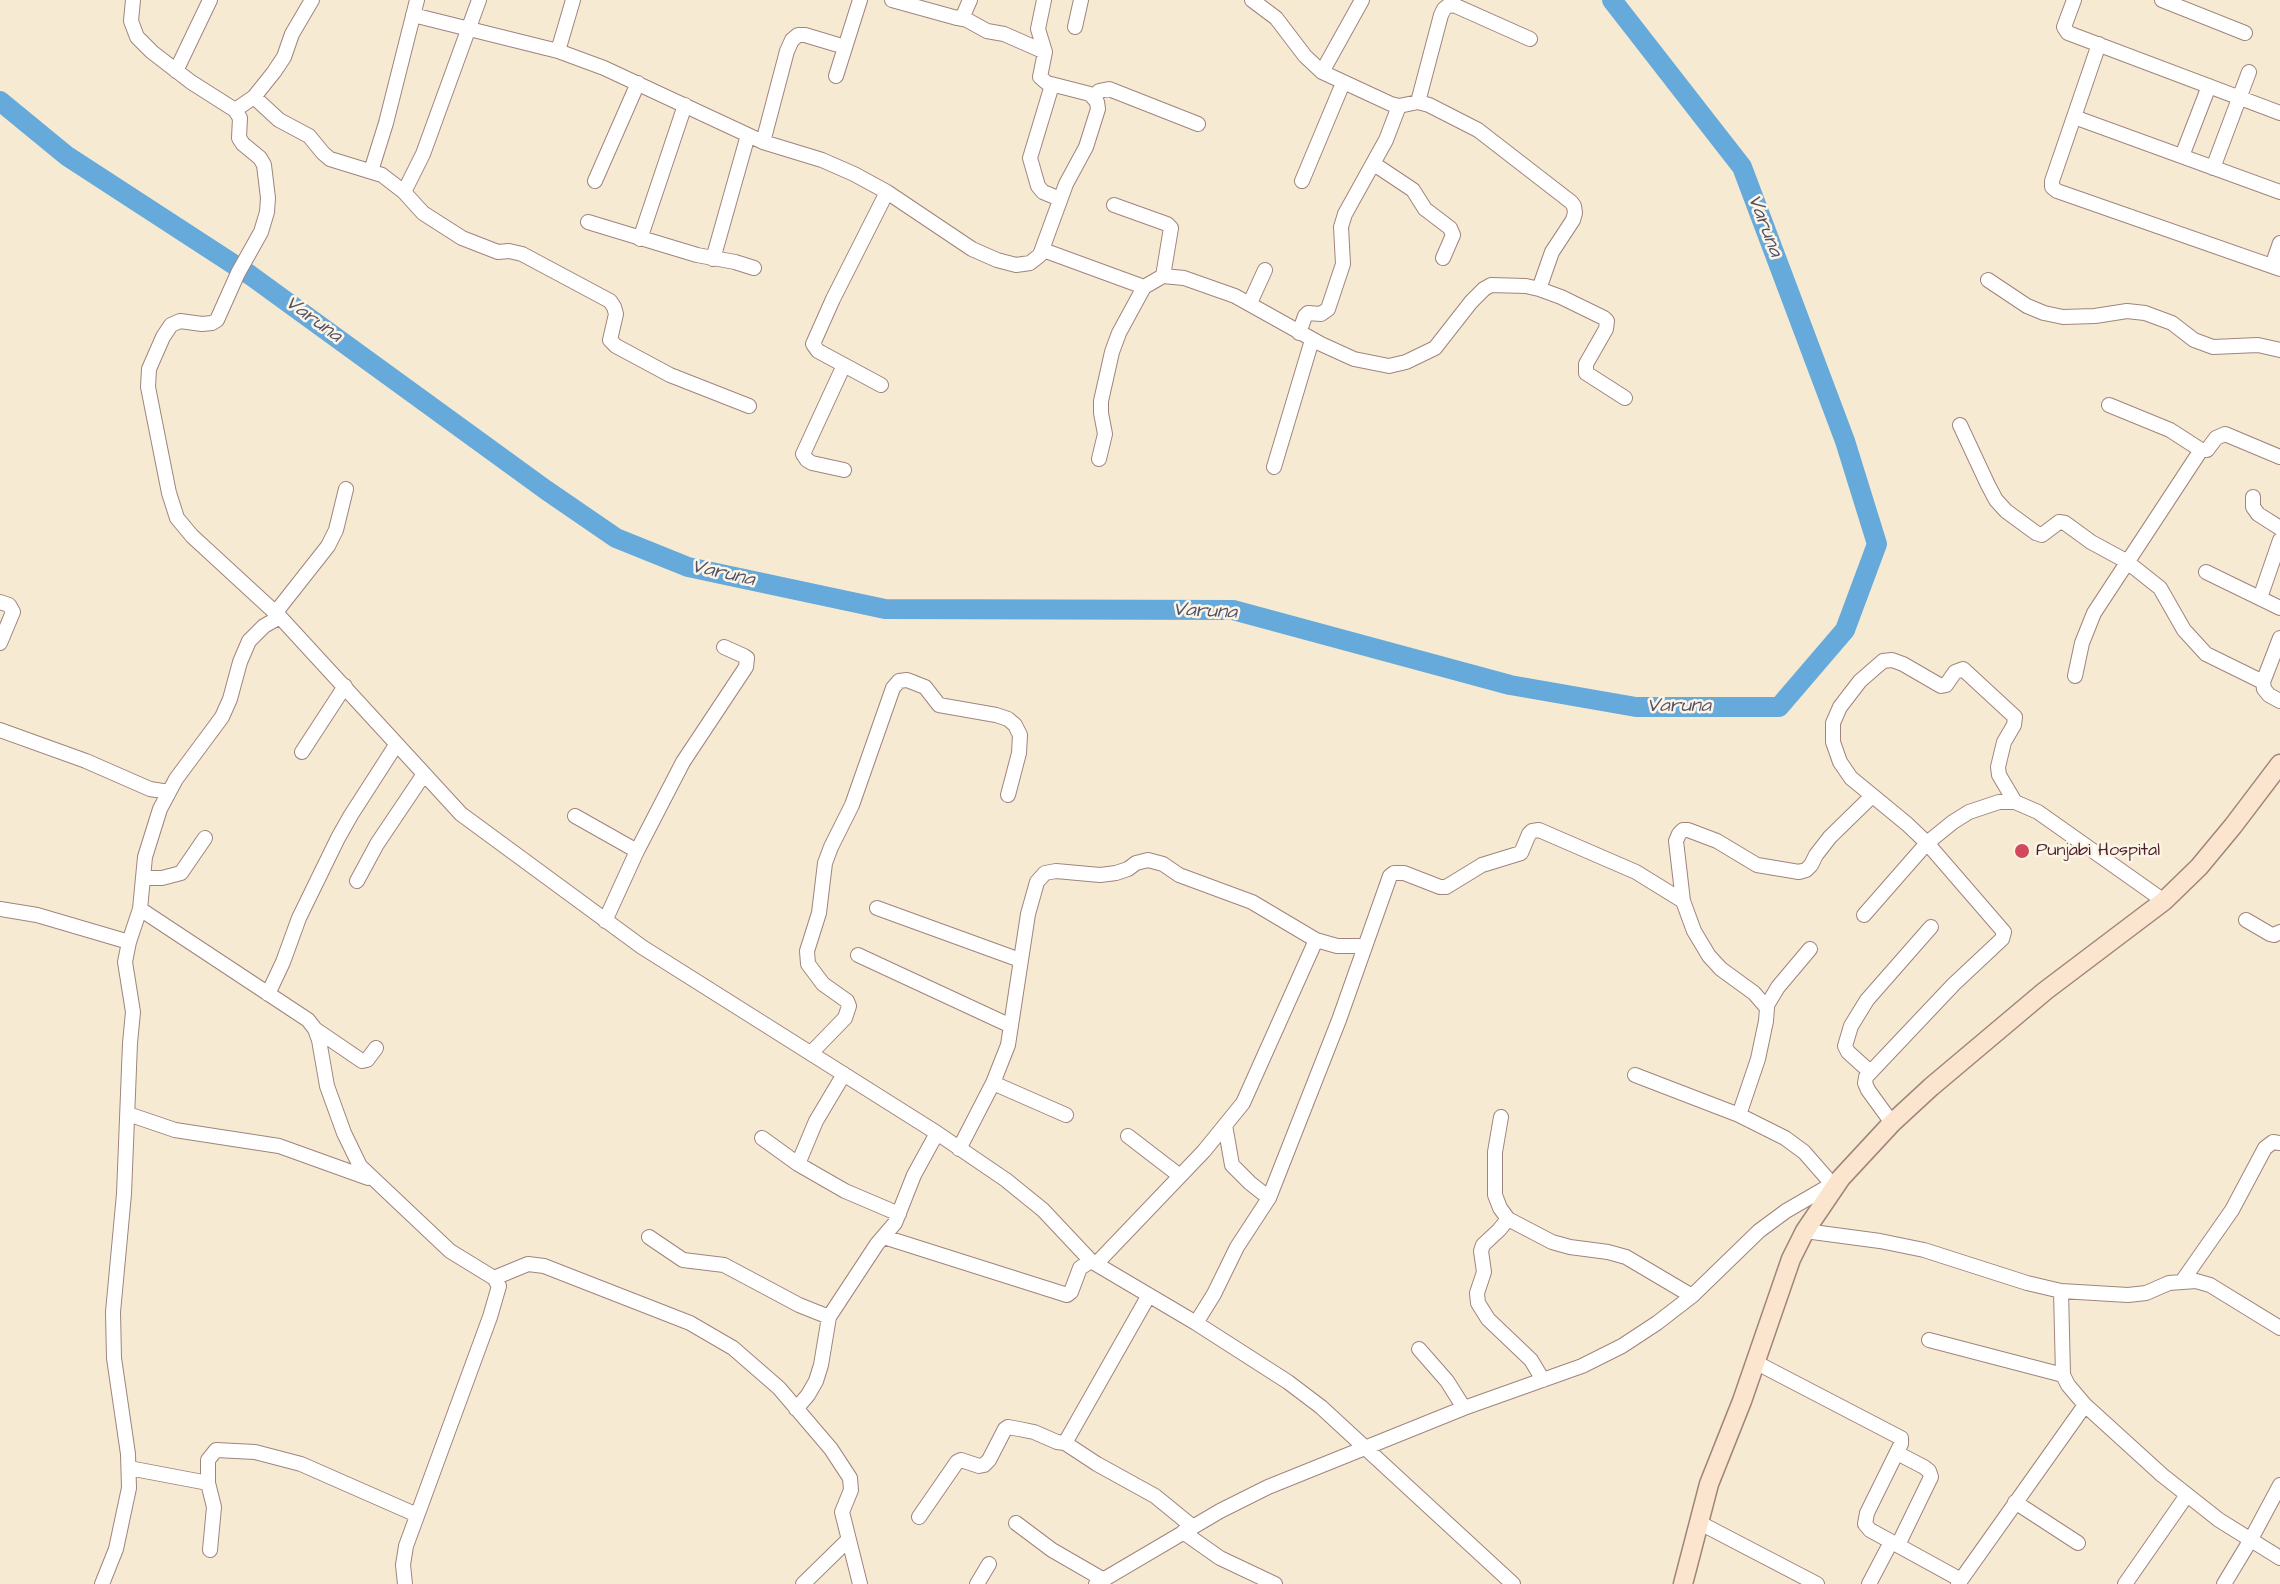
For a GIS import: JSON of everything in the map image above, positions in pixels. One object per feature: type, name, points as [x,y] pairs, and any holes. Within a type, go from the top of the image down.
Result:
[{"type":"street","points":[[133,0],[131,21],[137,37],[176,71],[235,110],[240,118],[239,138],[260,158],[264,165],[268,198],[267,212],[261,232],[238,273],[217,320],[202,324],[180,321],[171,325],[149,369],[148,387],[169,493],[177,518],[192,536],[220,564],[278,614],[461,814],[642,947],[937,1133],[1026,1194],[1094,1263],[1196,1323],[1288,1382],[1321,1407],[1514,1584]]},
{"type":"street","points":[[176,71],[210,0]]},
{"type":"street","points":[[235,110],[254,97],[279,64],[292,34],[312,0]]},
{"type":"street","points":[[371,171],[383,134],[417,0]]},
{"type":"street","points":[[404,192],[423,154],[479,0]]},
{"type":"street","points":[[558,51],[573,0]]},
{"type":"street","points":[[836,76],[860,0]]},
{"type":"street","points":[[892,0],[967,20],[987,31],[1004,34],[1045,52]]},
{"type":"street","points":[[957,18],[963,16],[970,0]]},
{"type":"street","points":[[1044,0],[1038,29],[1045,52],[1040,77],[1052,85],[1095,97]]},
{"type":"street","points":[[1075,27],[1081,0]]},
{"type":"street","points":[[1252,0],[1271,6],[1276,18],[1305,56],[1322,72],[1399,106],[1418,102],[1429,105],[1478,130],[1575,206],[1573,220],[1552,252],[1539,289]]},
{"type":"street","points":[[1322,72],[1362,0]]},
{"type":"street","points":[[2059,0],[2072,5],[2064,27],[2071,35],[2280,113]]},
{"type":"street","points":[[2162,0],[2245,33]]},
{"type":"street","points":[[1418,102],[1441,15],[1449,5],[1530,39]]},
{"type":"street","points":[[413,15],[558,51],[638,83],[763,142],[822,160],[854,174],[887,192],[972,249],[1016,265],[1030,263],[1040,255],[1060,199],[1086,147],[1098,109],[1095,97],[1099,91],[1109,89],[1198,124]]},
{"type":"street","points":[[763,142],[787,51],[792,40],[798,35],[805,35],[845,47]]},
{"type":"street","points":[[2099,44],[2052,181],[2052,187],[2057,191],[2276,267],[2280,243]]},
{"type":"street","points":[[2213,168],[2249,72]]},
{"type":"street","points":[[595,181],[638,83]]},
{"type":"street","points":[[1302,181],[1343,83]]},
{"type":"street","points":[[1052,85],[1030,158],[1038,186],[1043,192],[1060,199]]},
{"type":"street","points":[[2182,156],[2209,86]]},
{"type":"street","points":[[254,97],[279,120],[309,136],[322,153],[330,159],[382,175],[404,192],[423,213],[462,238],[498,252],[509,251],[522,254],[609,301],[616,314],[610,340],[616,346],[670,375],[749,406]]},
{"type":"street","points":[[640,239],[685,105]]},
{"type":"street","points":[[1299,333],[1305,316],[1321,314],[1328,309],[1342,264],[1340,238],[1342,221],[1386,140],[1399,106]]},
{"type":"street","points":[[2074,117],[2280,192]]},
{"type":"street","points":[[713,259],[748,135]]},
{"type":"street","points":[[1374,164],[1413,190],[1425,209],[1450,228],[1453,235],[1443,258]]},
{"type":"street","points":[[881,385],[818,351],[814,348],[814,339],[887,192]]},
{"type":"street","points":[[1114,205],[1167,224],[1171,228],[1163,276]]},
{"type":"street","points":[[588,222],[640,239],[754,268]]},
{"type":"street","points":[[1042,250],[1144,287]]},
{"type":"street","points":[[1250,303],[1265,270]]},
{"type":"street","points":[[1099,459],[1105,434],[1101,401],[1112,352],[1119,333],[1144,287],[1163,276],[1184,278],[1250,303],[1312,340],[1354,359],[1389,366],[1406,362],[1435,348],[1464,310],[1484,289],[1491,285],[1526,286],[1539,289],[1562,297],[1607,321],[1606,329],[1585,369],[1588,376],[1625,398]]},
{"type":"street","points":[[1988,280],[2027,306],[2044,313],[2072,317],[2127,311],[2145,313],[2172,323],[2194,340],[2214,347],[2258,345],[2280,351]]},
{"type":"street","points":[[1274,466],[1312,340]]},
{"type":"street","points":[[844,365],[804,454],[812,463],[844,470]]},
{"type":"street","points":[[2109,405],[2170,430],[2201,450],[2207,450],[2216,438],[2225,434],[2280,457]]},
{"type":"street","points":[[1960,425],[1996,500],[2006,511],[2042,535],[2059,522],[2065,524],[2091,542],[2126,561],[2160,588],[2184,630],[2206,654],[2263,682]]},
{"type":"street","points":[[2075,676],[2088,625],[2126,561],[2201,450]]},
{"type":"street","points":[[102,1584],[116,1550],[129,1488],[129,1468],[114,1358],[113,1312],[124,1194],[133,1012],[125,962],[140,909],[145,857],[160,809],[176,779],[222,717],[249,642],[278,614],[328,546],[336,530],[346,489]]},
{"type":"street","points":[[2253,497],[2253,507],[2258,514],[2280,528]]},
{"type":"street","points":[[2260,598],[2280,540]]},
{"type":"street","points":[[2206,572],[2280,608]]},
{"type":"street","points":[[0,602],[9,605],[13,612],[0,643]]},
{"type":"street","points":[[2280,638],[2263,682],[2264,689],[2269,695],[2280,701]]},
{"type":"street","points":[[605,921],[637,851],[683,762],[746,667],[747,658],[724,647]]},
{"type":"street","points":[[1892,1123],[1865,1083],[1869,1071],[2004,935],[2001,928],[1927,843],[1851,778],[1840,762],[1833,742],[1833,723],[1840,707],[1860,681],[1883,661],[1892,660],[1941,686],[1946,686],[1955,672],[1963,669],[2015,717],[2014,725],[2004,742],[1998,766],[1999,775],[2015,802]]},
{"type":"street","points":[[811,1053],[844,1018],[849,1006],[847,1001],[813,973],[808,964],[807,951],[822,895],[825,863],[855,798],[893,688],[899,681],[907,680],[924,687],[939,705],[996,715],[1008,719],[1015,726],[1020,735],[1019,753],[1008,795]]},
{"type":"street","points":[[302,752],[345,686]]},
{"type":"street","points":[[0,730],[86,761],[150,789],[169,792]]},
{"type":"street","points":[[268,994],[283,962],[299,918],[338,838],[368,786],[396,745]]},
{"type":"street","points":[[1683,1584],[1709,1484],[1780,1288],[1805,1230],[1836,1181],[1892,1123],[1931,1087],[2045,992],[2163,901],[2199,867],[2280,764]]},
{"type":"street","points":[[357,881],[377,844],[424,774]]},
{"type":"street","points":[[1766,1007],[1754,993],[1721,969],[1709,956],[1694,931],[1683,901],[1676,841],[1679,834],[1683,830],[1688,830],[1717,841],[1757,865],[1799,872],[1811,865],[1830,837],[1872,796]]},
{"type":"street","points":[[1864,915],[1927,843],[1969,812],[1999,802],[2015,802],[2038,812],[2163,901]]},
{"type":"street","points":[[575,816],[637,851]]},
{"type":"street","points":[[1196,1323],[1214,1294],[1237,1247],[1269,1198],[1339,1020],[1390,876],[1394,873],[1404,873],[1440,887],[1446,887],[1482,865],[1521,853],[1529,834],[1535,830],[1636,872],[1683,901]]},
{"type":"street","points":[[144,878],[162,878],[181,873],[205,838]]},
{"type":"street","points":[[959,1149],[993,1083],[1008,1045],[1032,896],[1037,882],[1045,873],[1056,871],[1100,875],[1116,873],[1128,869],[1136,862],[1148,860],[1163,864],[1179,875],[1252,903],[1316,940],[1336,945],[1365,946]]},
{"type":"street","points":[[877,908],[1020,960]]},
{"type":"street","points":[[0,909],[51,919],[129,942]]},
{"type":"street","points":[[140,909],[308,1020],[315,1029],[362,1061],[367,1060],[376,1048]]},
{"type":"street","points":[[2246,920],[2270,934],[2280,932]]},
{"type":"street","points":[[1869,1071],[1848,1052],[1845,1046],[1851,1026],[1867,1000],[1931,927]]},
{"type":"street","points":[[884,1237],[1067,1295],[1071,1292],[1080,1268],[1094,1263],[1180,1176],[1225,1125],[1248,1093],[1254,1074],[1316,940]]},
{"type":"street","points":[[1739,1115],[1758,1059],[1766,1021],[1766,1007],[1778,987],[1810,949]]},
{"type":"street","points":[[858,955],[1011,1026]]},
{"type":"street","points":[[315,1029],[327,1086],[344,1133],[360,1166],[450,1251],[494,1278],[499,1286],[497,1297],[406,1546],[403,1565],[405,1584]]},
{"type":"street","points":[[798,1164],[816,1121],[844,1074]]},
{"type":"street","points":[[1635,1075],[1739,1115],[1785,1138],[1836,1181]]},
{"type":"street","points":[[993,1083],[1066,1115]]},
{"type":"street","points":[[128,1114],[175,1130],[279,1146],[372,1179]]},
{"type":"street","points":[[1501,1117],[1495,1152],[1495,1195],[1508,1219],[1552,1242],[1570,1247],[1608,1251],[1626,1257],[1692,1296]]},
{"type":"street","points":[[1225,1125],[1232,1165],[1269,1198]]},
{"type":"street","points":[[796,1409],[816,1381],[829,1317],[895,1223],[910,1181],[937,1133]]},
{"type":"street","points":[[1128,1136],[1180,1176]]},
{"type":"street","points":[[762,1138],[798,1164],[845,1191],[899,1214]]},
{"type":"street","points":[[2183,1280],[2232,1210],[2265,1148],[2273,1142],[2280,1143]]},
{"type":"street","points":[[1016,1524],[1100,1582],[1188,1529],[1268,1487],[1464,1408],[1582,1366],[1622,1346],[1658,1323],[1692,1296],[1759,1231],[1786,1210],[1836,1181]]},
{"type":"street","points":[[1508,1219],[1483,1245],[1481,1251],[1484,1272],[1478,1293],[1478,1303],[1488,1319],[1530,1360],[1543,1380]]},
{"type":"street","points":[[1805,1230],[1880,1240],[1924,1250],[2027,1283],[2061,1291],[2128,1295],[2146,1293],[2169,1283],[2183,1280],[2196,1281],[2210,1285],[2280,1328]]},
{"type":"street","points":[[649,1237],[683,1260],[724,1265],[799,1305],[829,1317]]},
{"type":"street","points":[[494,1278],[528,1264],[544,1266],[690,1323],[733,1348],[779,1389],[831,1449],[850,1478],[851,1490],[842,1512],[860,1584]]},
{"type":"street","points":[[2061,1291],[2063,1375],[2068,1385],[2085,1405],[2187,1495],[2250,1541],[2280,1558]]},
{"type":"street","points":[[1065,1443],[1149,1295]]},
{"type":"street","points":[[1929,1340],[2063,1375]]},
{"type":"street","points":[[1419,1349],[1447,1381],[1464,1408]]},
{"type":"street","points":[[1755,1362],[1901,1438],[1897,1453],[1867,1514],[1866,1524],[1870,1530],[1960,1582],[2085,1405]]},
{"type":"street","points":[[919,1517],[957,1462],[961,1460],[980,1466],[989,1460],[1005,1429],[1008,1427],[1027,1430],[1065,1443],[1097,1464],[1155,1496],[1220,1558],[1275,1584]]},
{"type":"street","points":[[210,1550],[214,1507],[208,1483],[208,1460],[216,1450],[255,1452],[301,1464],[417,1515]]},
{"type":"street","points":[[1869,1584],[1895,1544],[1931,1477],[1929,1471],[1924,1467],[1897,1453]]},
{"type":"street","points":[[129,1468],[208,1483]]},
{"type":"street","points":[[2224,1584],[2280,1485]]},
{"type":"street","points":[[2125,1584],[2187,1495]]},
{"type":"street","points":[[2015,1502],[2078,1543]]},
{"type":"street","points":[[1698,1522],[1817,1584]]},
{"type":"street","points":[[803,1584],[848,1540]]},
{"type":"street","points":[[977,1584],[989,1564]]},
{"type":"waterway","name":"Varuna","points":[[0,101],[67,156],[250,275],[546,490],[616,538],[688,567],[885,609],[1233,610],[1510,685],[1636,707],[1779,707],[1845,630],[1877,544],[1845,441],[1742,167],[1612,0]]},
{"type":"place","name":"Punjabi Hospital","points":[[2022,851]]}]
